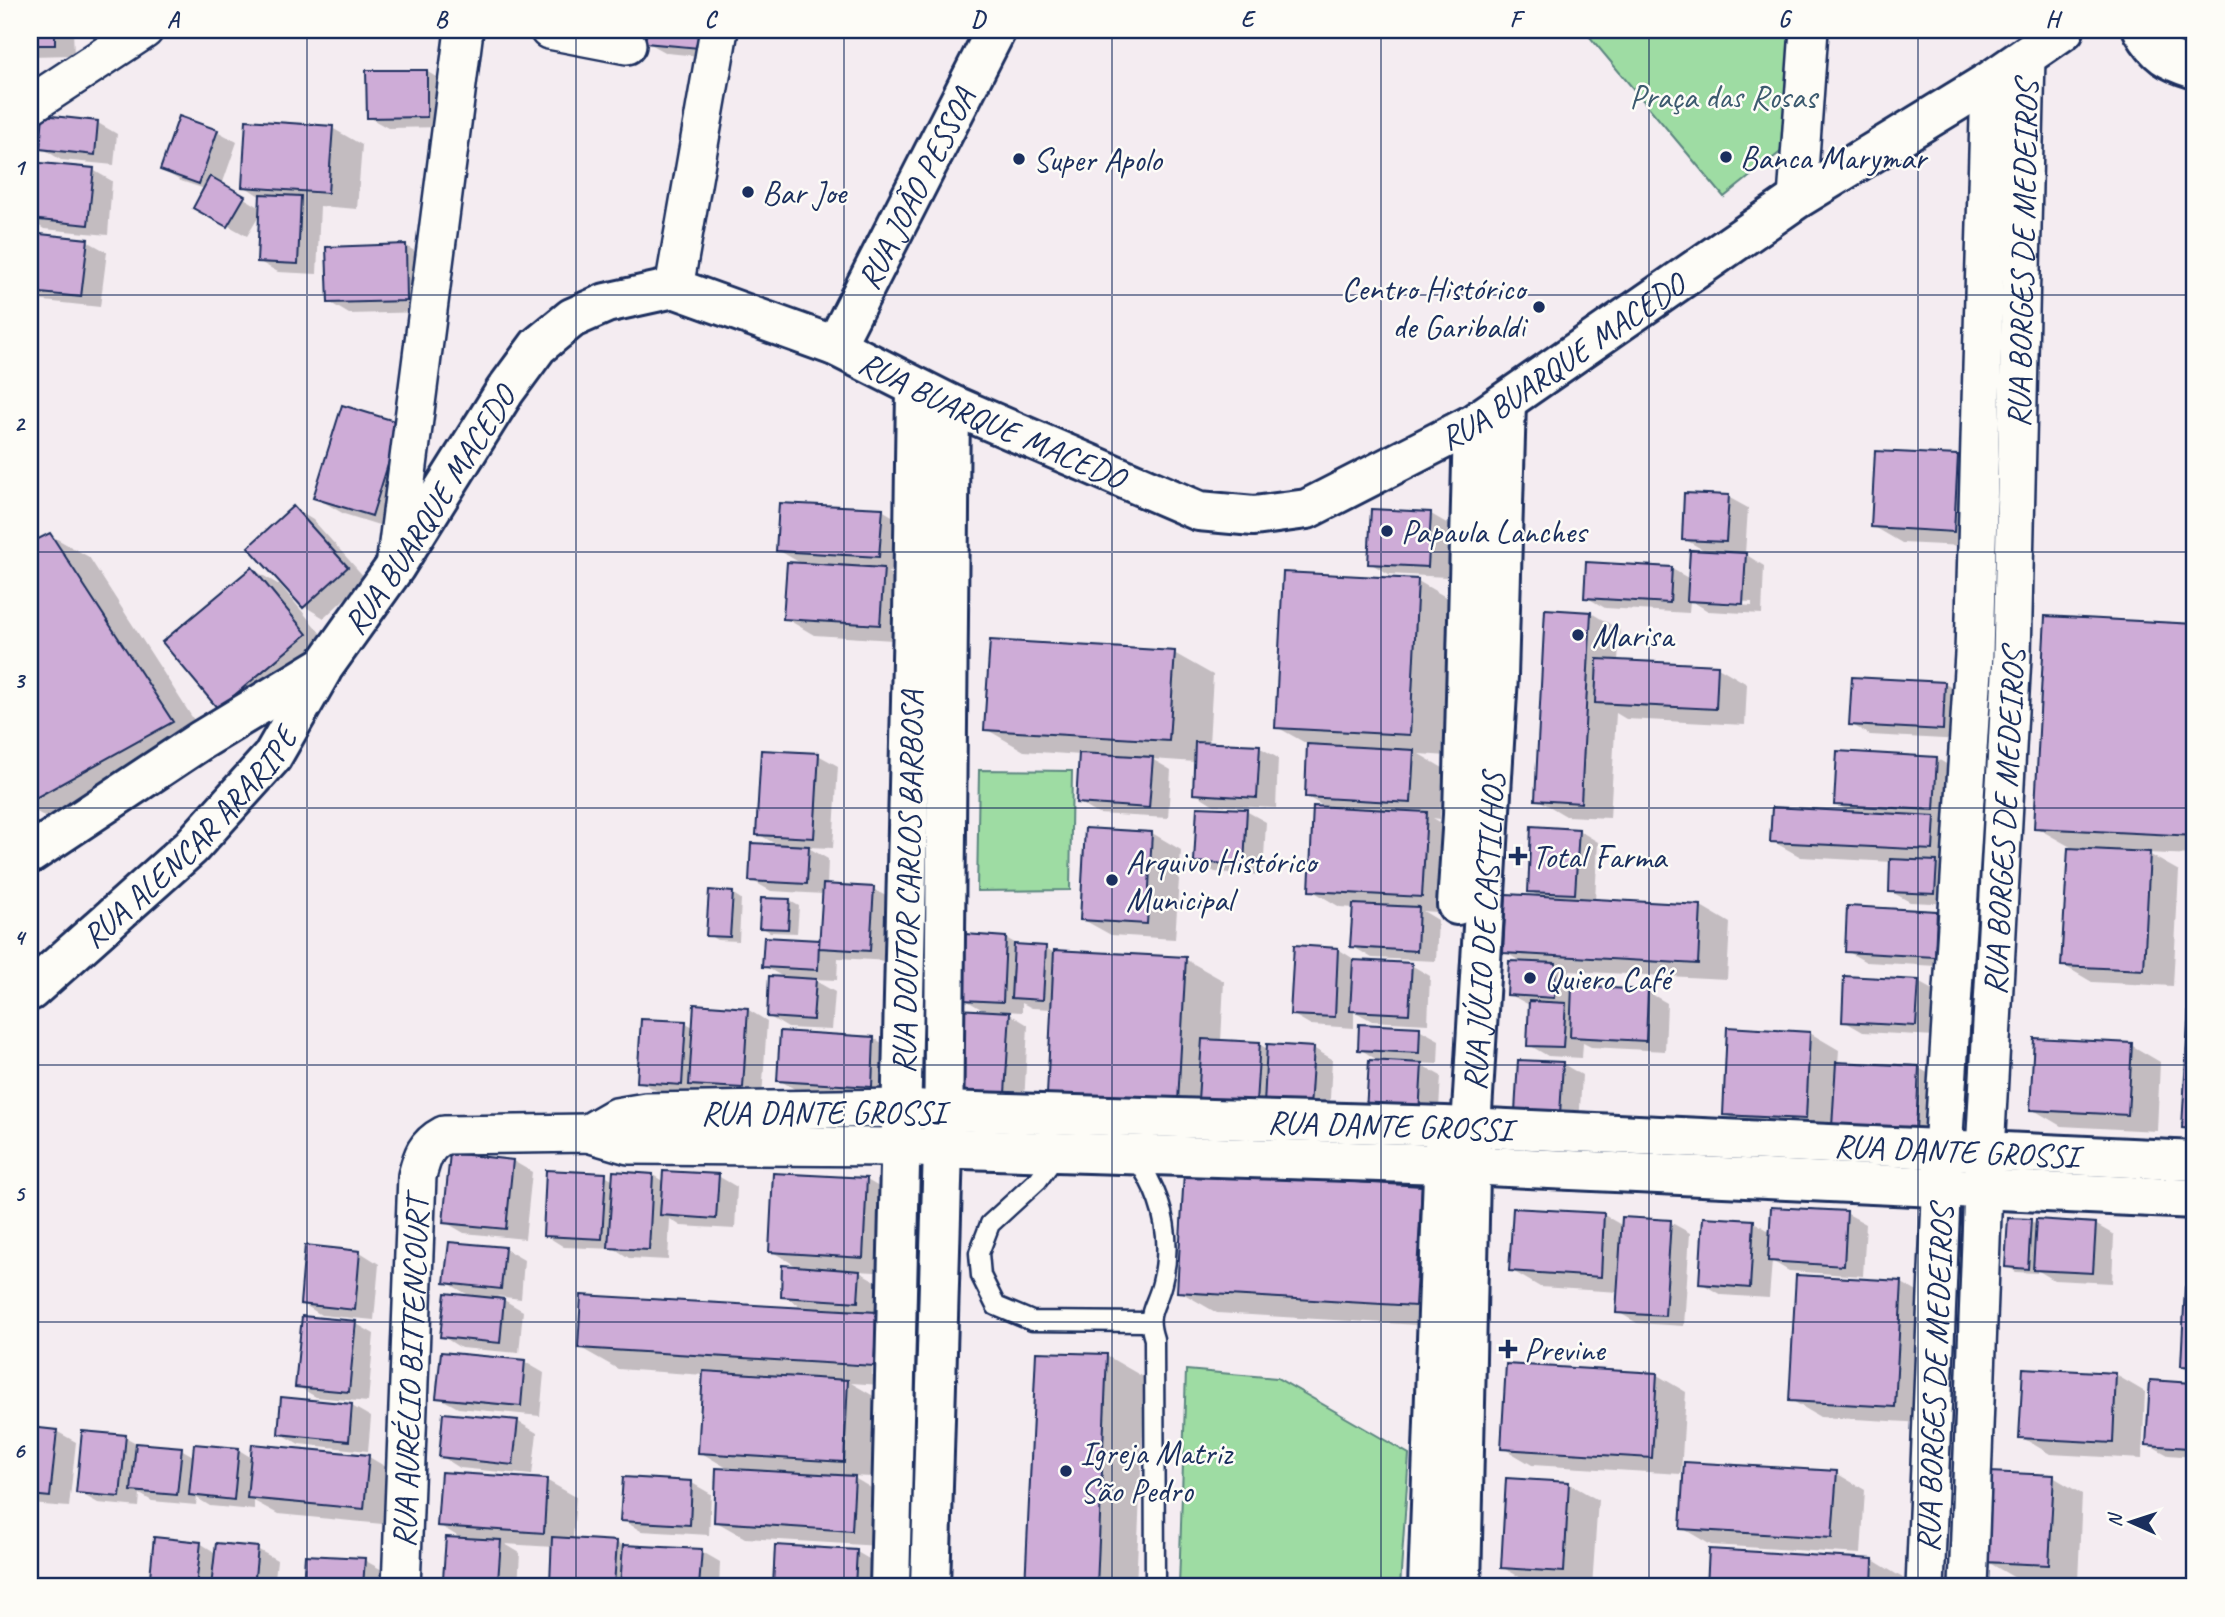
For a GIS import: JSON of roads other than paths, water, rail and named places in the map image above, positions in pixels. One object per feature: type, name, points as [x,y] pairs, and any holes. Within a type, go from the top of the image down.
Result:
[{"type":"street","points":[[30,105],[144,30]]},
{"type":"street","points":[[395,567],[414,437],[464,30]]},
{"type":"street","points":[[549,30],[627,45]]},
{"type":"street","points":[[674,288],[719,30]]},
{"type":"street","name":"RUA JOÃO PESSOA","points":[[835,346],[996,30]]},
{"type":"street","points":[[1797,199],[1809,30]]},
{"type":"street","name":"RUA BUARQUE MACEDO","points":[[30,854],[201,741],[325,665],[395,567],[505,391],[538,346],[572,318],[606,303],[674,288],[835,346],[950,404],[1199,511],[1254,516],[1307,509],[1473,424],[1797,199],[1990,81],[2064,30]]},
{"type":"street","points":[[2143,30],[2154,49],[2179,64],[2195,69]]},
{"type":"street","name":"RUA BORGES DE MEDEIROS","points":[[1969,1576],[1983,1188],[2012,656],[2026,56]]},
{"type":"street","name":"RUA BORGES DE MEDEIROS","points":[[1926,1576],[1942,1150],[1973,654],[1990,81]]},
{"type":"street","name":"RUA DOUTOR CARLOS BARBOSA","points":[[916,388],[927,785],[943,1149],[930,1587]]},
{"type":"street","name":"RUA JÚLIO DE CASTILHOS","points":[[1476,814],[1498,676],[1506,402]]},
{"type":"street","name":"RUA DOUTOR CARLOS BARBOSA","points":[[890,1587],[900,1147],[927,785],[950,404]]},
{"type":"street","name":"RUA JÚLIO DE CASTILHOS","points":[[1428,1587],[1476,814],[1473,424]]},
{"type":"street","points":[[1973,654],[2012,656]]},
{"type":"street","name":"RUA ALENCAR ARARIPE","points":[[30,991],[191,847],[272,757],[325,665]]},
{"type":"street","name":"RUA DANTE GROSSI","points":[[588,1133],[616,1117],[646,1112],[902,1108],[1458,1127],[2195,1161]]},
{"type":"street","name":"RUA DANTE GROSSI","points":[[422,1156],[430,1142],[444,1135],[588,1133],[629,1145],[900,1147],[1456,1165],[2195,1199]]},
{"type":"street","name":"RUA AURÉLIO BITTENCOURT","points":[[401,1587],[417,1176],[422,1156]]},
{"type":"street","name":"RUA JÚLIO DE CASTILHOS","points":[[1456,1165],[1461,1587]]},
{"type":"street","points":[[1926,1576],[1969,1576]]},
{"type":"lane","points":[[1058,1153],[1038,1180],[990,1224],[979,1253],[981,1276],[996,1306],[1032,1321],[1151,1330]]},
{"type":"lane","points":[[1134,1155],[1151,1179],[1163,1212],[1168,1244],[1163,1281],[1151,1330],[1155,1587]]},
{"type":"place","name":"Banca Marymar","points":[[1726,157]]},
{"type":"place","name":"Super Apolo","points":[[1019,159]]},
{"type":"place","name":"Bar Joe","points":[[748,192]]},
{"type":"place","name":"Centro Histórico de Garibaldi","points":[[1539,307]]},
{"type":"place","name":"Papaula Lanches","points":[[1387,531]]},
{"type":"place","name":"Marisa","points":[[1578,635]]},
{"type":"place","name":"Total Farma","points":[[1518,856]]},
{"type":"place","name":"Arquivo Histórico Municipal","points":[[1112,880]]},
{"type":"place","name":"Quiero Café","points":[[1530,978]]},
{"type":"place","name":"Previne","points":[[1508,1349]]},
{"type":"place","name":"Igreja Matriz São Pedro","points":[[1066,1471]]},
{"type":"park label","name":"Praça das Rosas","points":[[1723,96]]}]
